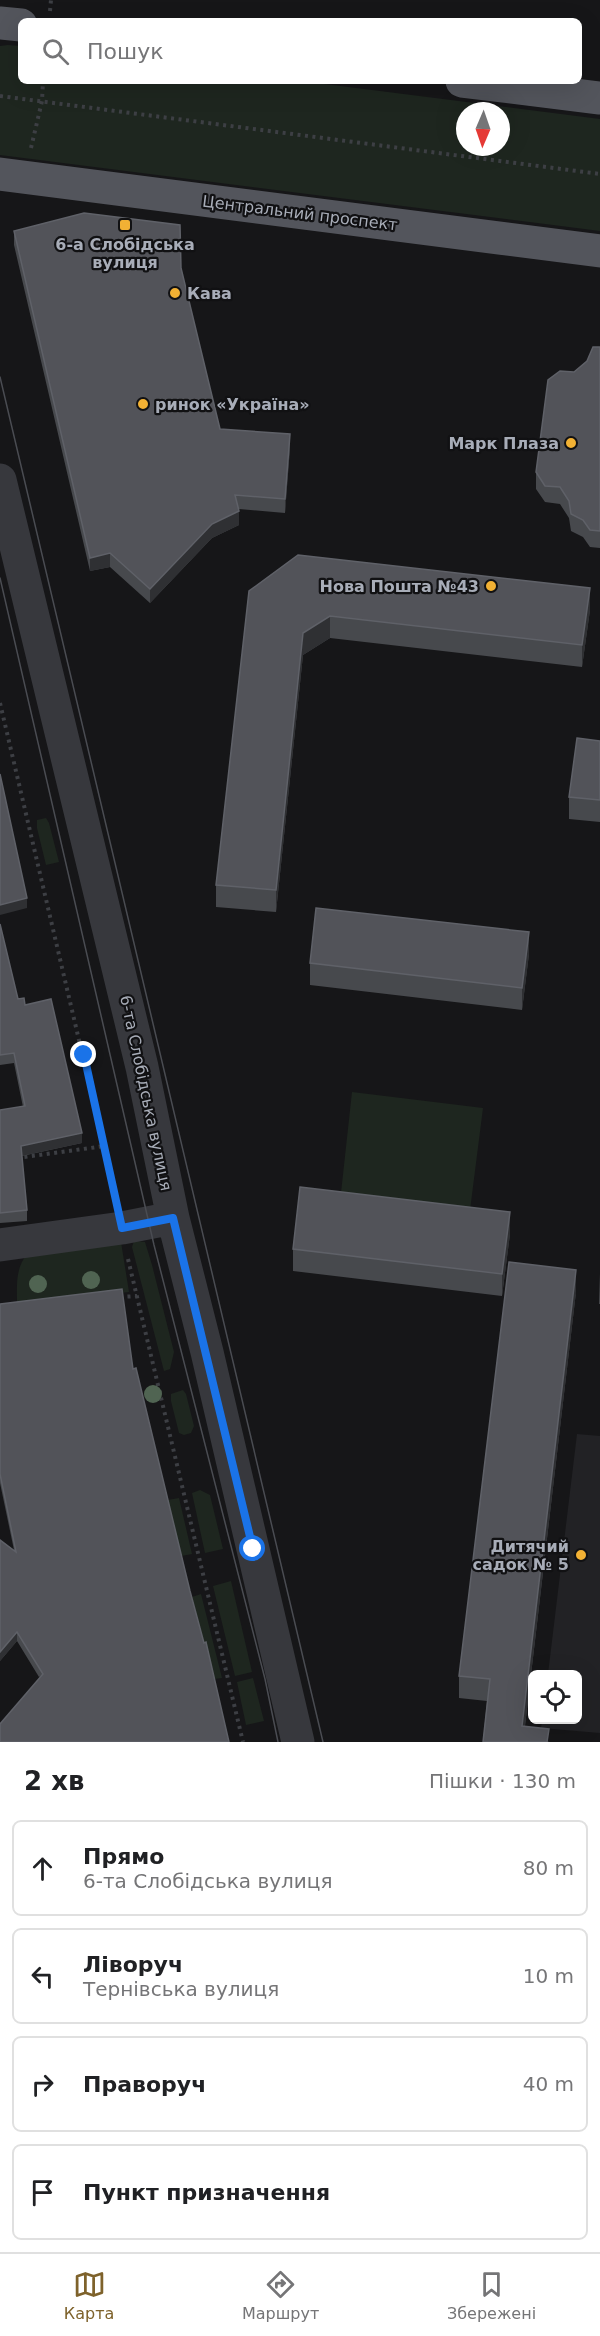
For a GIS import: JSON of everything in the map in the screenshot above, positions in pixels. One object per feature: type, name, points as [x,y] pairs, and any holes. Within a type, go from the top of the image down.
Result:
[{"type":"main road","points":[[0,23],[18,25]]},
{"type":"main road","points":[[486,84],[600,98]]},
{"type":"main road","name":"Центральний проспект","points":[[0,174],[600,251]]},
{"type":"street","name":"6-та Слобідська вулиця","points":[[0,480],[142,1067],[173,1218],[207,1352],[298,1742]]},
{"type":"street","points":[[0,1245],[122,1228],[173,1218]]},
{"type":"path","points":[[0,96],[600,174]]},
{"type":"path","points":[[0,702],[243,1742]]},
{"type":"path","points":[[8,1159],[105,1146]]},
{"type":"path","points":[[114,1298],[137,1296]]},
{"type":"shaded area","points":[[0,46],[18,46],[18,84],[325,84],[466,102],[456,102],[456,156],[510,156],[510,108],[600,119],[600,231],[0,155]]},
{"type":"shaded area","points":[[46,818],[59,862],[46,865],[37,820]]},
{"type":"shaded area","points":[[352,1092],[483,1108],[469,1218],[340,1202]]},
{"type":"shaded area","points":[[134,1241],[145,1242],[174,1352],[170,1369],[164,1371],[132,1247]]},
{"type":"shaded area","points":[[121,1242],[129,1292],[17,1304],[19,1271],[28,1253]]},
{"type":"shaded area","points":[[183,1390],[194,1426],[191,1433],[184,1435],[179,1433],[171,1401],[171,1394]]},
{"type":"shaded area","name":"Дитячий садок № 5","points":[[577,1434],[600,1436],[600,1733],[541,1728],[542,1724],[582,1724],[582,1670],[548,1670]]},
{"type":"shaded area","points":[[200,1490],[210,1495],[223,1549],[205,1553],[192,1493]]},
{"type":"shaded area","points":[[179,1498],[192,1554],[181,1556],[168,1500]]},
{"type":"shaded area","points":[[231,1581],[252,1672],[235,1676],[213,1586]]},
{"type":"shaded area","points":[[201,1594],[222,1678],[214,1679],[192,1597]]},
{"type":"shaded area","points":[[253,1678],[264,1721],[246,1725],[237,1682]]},
{"type":"building","name":"ринок «Україна»","points":[[84,213],[180,225],[181,268],[220,429],[290,434],[285,499],[235,495],[239,511],[212,524],[150,589],[110,553],[90,558],[14,231]]},
{"type":"building","name":"Марк Плаза","points":[[593,347],[600,347],[600,531],[590,530],[583,520],[571,514],[569,501],[560,487],[545,486],[536,472],[548,380],[560,371],[574,372],[587,361]]},
{"type":"building","points":[[298,555],[590,588],[582,645],[330,616],[303,633],[276,890],[216,885],[249,591]]},
{"type":"building","points":[[577,738],[600,741],[600,800],[569,797]]},
{"type":"building","points":[[0,774],[27,898],[0,905]]},
{"type":"building","points":[[316,908],[529,932],[522,988],[310,963]]},
{"type":"building","points":[[0,924],[18,999],[24,998],[25,1005],[51,999],[82,1133],[21,1146],[27,1210],[0,1213],[0,1110],[25,1106],[14,1053],[0,1055]]},
{"type":"building","points":[[300,1187],[510,1212],[502,1274],[293,1249]]},
{"type":"building","points":[[509,1262],[576,1270],[522,1726],[549,1729],[547,1742],[483,1742],[490,1679],[459,1676]]},
{"type":"building","points":[[122,1289],[133,1369],[136,1368],[190,1591],[204,1643],[206,1642],[229,1742],[0,1742],[0,1724],[43,1674],[17,1632],[0,1652],[0,1540],[16,1552],[0,1474],[0,1304]]},
{"type":"tram line","points":[[0,377],[323,1742]]},
{"type":"tram line","points":[[0,578],[154,1245],[265,1679],[278,1742]]},
{"type":"place","name":"6-а Слобідська вулиця","points":[[125,225]]},
{"type":"place","name":"Кава","points":[[175,293]]},
{"type":"place","name":"ринок «Україна»","points":[[143,404]]},
{"type":"place","name":"Марк Плаза","points":[[571,443]]},
{"type":"place","name":"Нова Пошта №43","points":[[491,586]]},
{"type":"place","name":"Дитячий садок № 5","points":[[581,1555]]},
{"type":"route","points":[[84,1055],[122,1228],[173,1218],[253,1549]]}]
